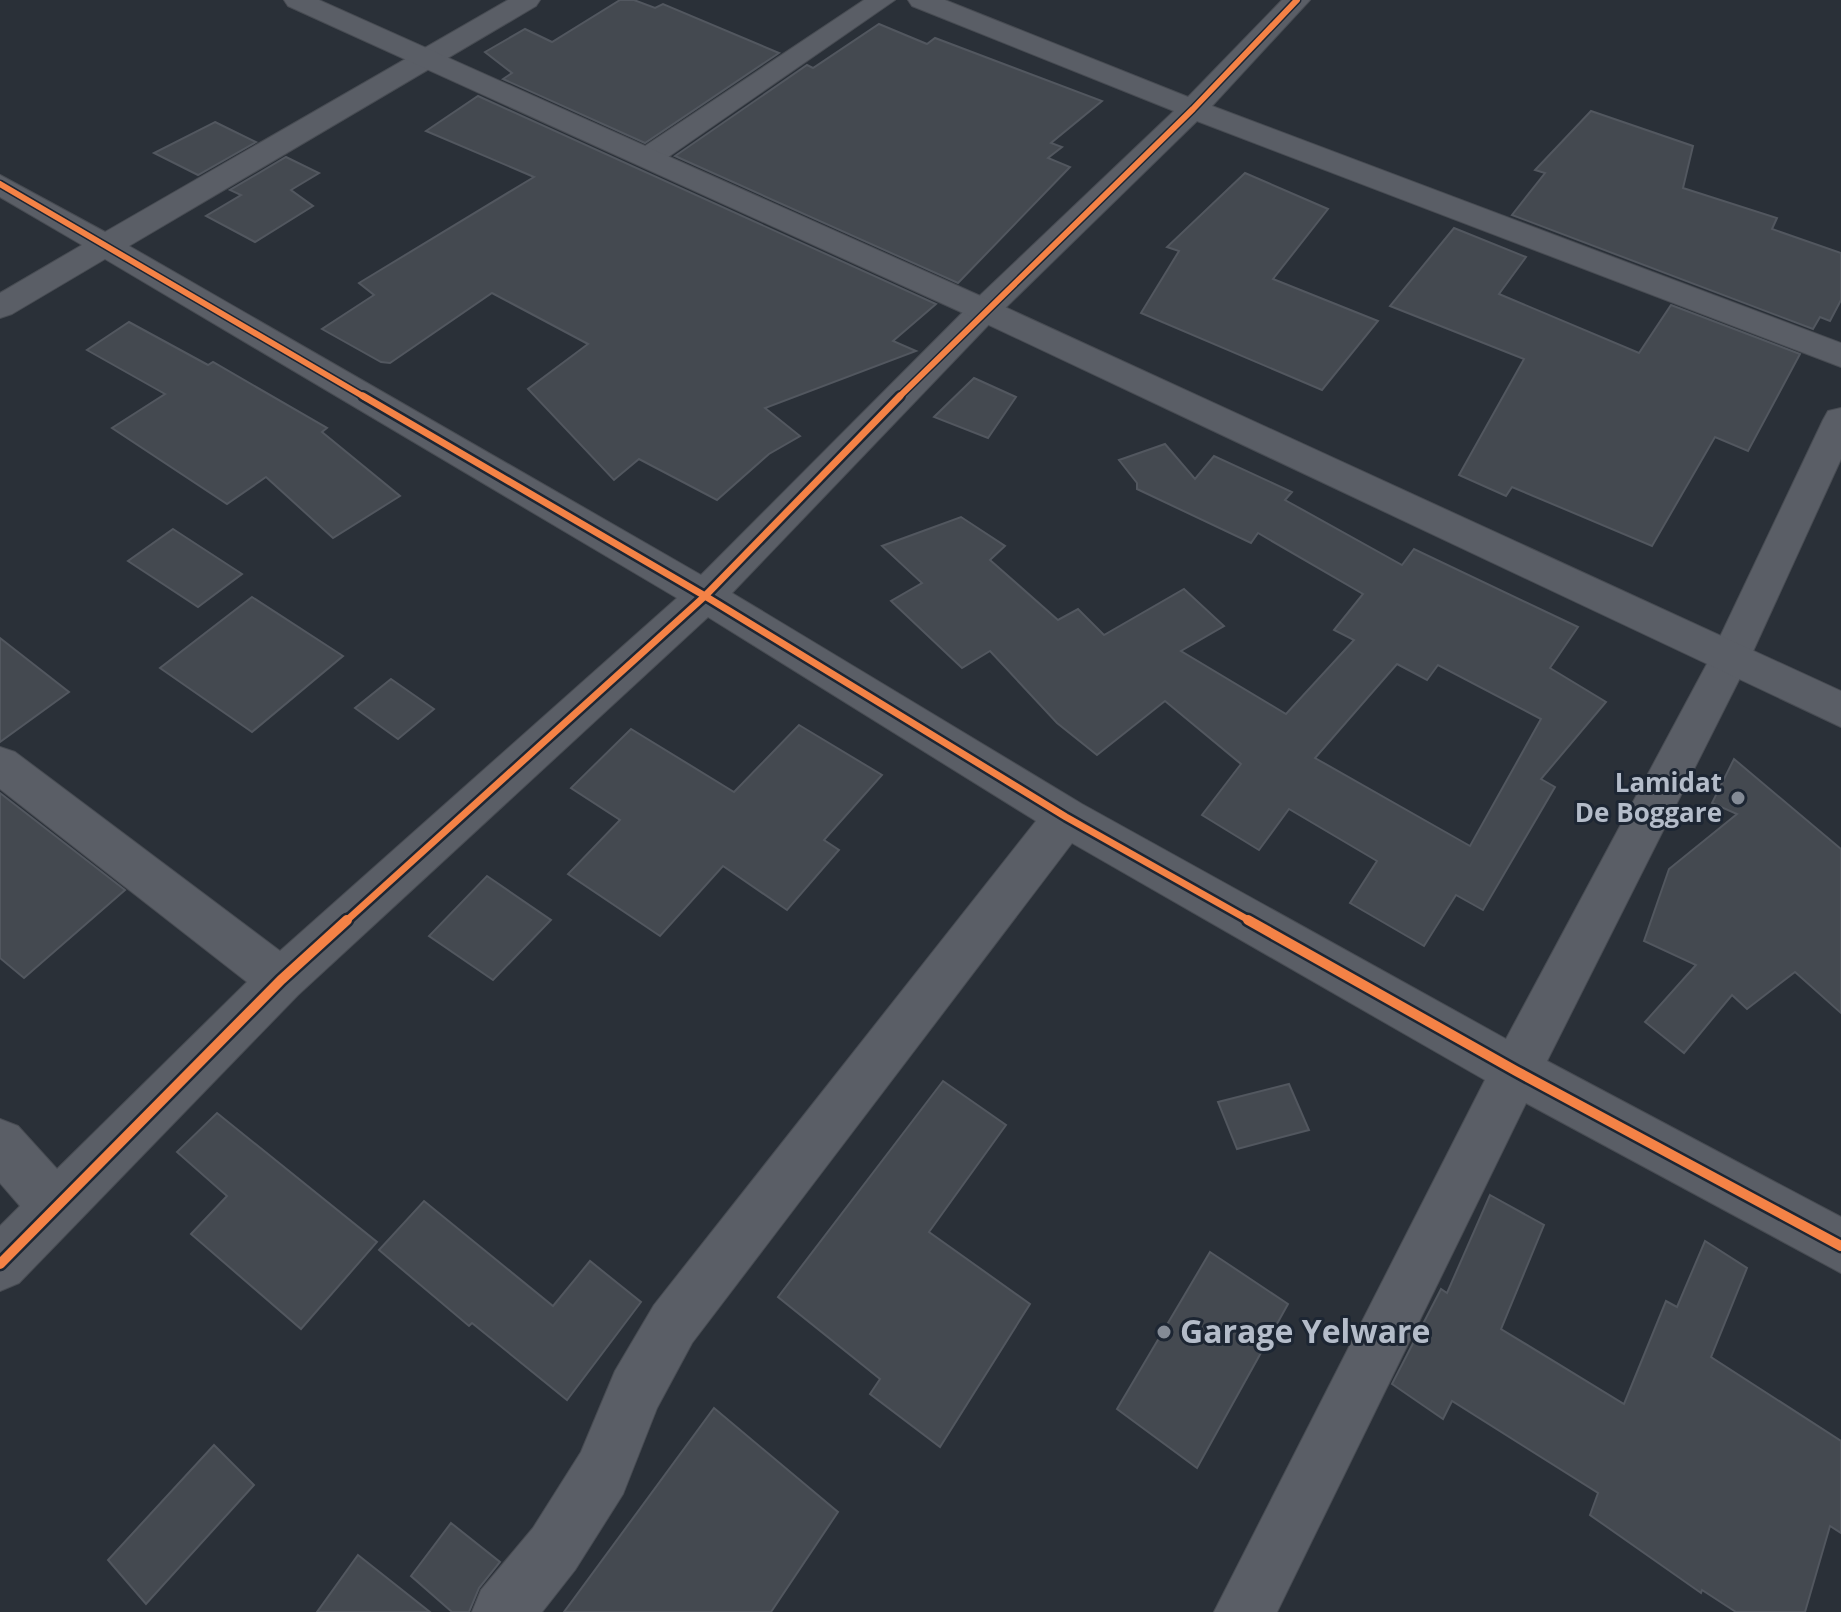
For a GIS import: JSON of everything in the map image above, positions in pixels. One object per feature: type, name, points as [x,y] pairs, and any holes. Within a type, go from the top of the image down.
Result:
[{"type":"street","points":[[297,0],[984,310],[1841,710]]},
{"type":"street","points":[[0,307],[527,0]]},
{"type":"street","points":[[647,158],[882,0]]},
{"type":"street","points":[[921,0],[1193,109],[1841,356]]},
{"type":"street","points":[[0,1264],[281,980],[705,596],[984,310],[1193,109],[1297,0]]},
{"type":"street","points":[[0,184],[705,596],[1066,817],[1516,1071],[1841,1246]]},
{"type":"street","points":[[1245,1612],[1516,1071],[1729,660],[1841,420]]},
{"type":"street","points":[[0,765],[281,980]]},
{"type":"street","points":[[503,1612],[554,1549],[602,1473],[635,1391],[673,1324],[1066,817]]},
{"type":"street","points":[[0,1144],[56,1207]]},
{"type":"building","points":[[620,0],[634,0],[655,8],[663,4],[779,53],[645,143],[503,79],[512,73],[485,52],[525,29],[552,42]]},
{"type":"building","points":[[879,24],[927,44],[935,38],[1102,101],[1051,143],[1062,147],[1048,158],[1070,167],[958,283],[675,156],[807,65],[813,68]]},
{"type":"building","points":[[478,96],[936,304],[893,341],[916,351],[765,408],[800,436],[769,454],[717,500],[639,459],[614,480],[528,389],[588,344],[492,293],[390,363],[381,362],[322,329],[374,295],[359,283],[534,177],[426,131]]},
{"type":"building","points":[[1591,111],[1693,146],[1683,188],[1777,218],[1772,229],[1841,253],[1841,300],[1830,321],[1820,317],[1813,329],[1512,215],[1545,173],[1535,170]]},
{"type":"building","points":[[215,122],[256,142],[198,175],[154,153]]},
{"type":"building","points":[[286,157],[319,173],[291,190],[313,206],[255,242],[206,216],[241,195],[230,190]]},
{"type":"building","points":[[1245,173],[1328,209],[1273,279],[1378,321],[1322,390],[1141,313],[1179,251],[1167,247]]},
{"type":"building","points":[[1454,228],[1526,257],[1499,294],[1639,353],[1671,305],[1800,354],[1748,451],[1715,437],[1652,546],[1512,487],[1506,496],[1459,475],[1524,359],[1390,306]]},
{"type":"building","points":[[129,322],[208,365],[213,362],[327,428],[322,432],[400,496],[333,538],[266,477],[227,504],[112,428],[165,394],[87,350]]},
{"type":"building","points":[[974,378],[1016,397],[988,438],[934,417]]},
{"type":"building","points":[[1165,444],[1195,479],[1214,456],[1292,492],[1285,500],[1402,565],[1414,549],[1578,627],[1550,668],[1606,702],[1541,779],[1555,787],[1483,910],[1456,895],[1424,946],[1350,903],[1377,861],[1289,809],[1259,850],[1202,815],[1241,764],[1165,701],[1097,755],[1057,723],[990,651],[962,668],[891,601],[922,583],[882,546],[961,517],[1005,546],[990,560],[1058,620],[1078,609],[1104,635],[1184,589],[1224,626],[1181,651],[1286,714],[1354,640],[1334,630],[1363,594],[1258,533],[1251,543],[1137,489],[1137,483],[1119,460]],"holes":[[[1397,664],[1427,680],[1438,665],[1541,719],[1470,846],[1315,758]]]},
{"type":"building","points":[[173,529],[242,574],[198,607],[128,561]]},
{"type":"building","points":[[252,597],[343,656],[252,732],[160,668]]},
{"type":"building","points":[[0,638],[69,692],[0,742]]},
{"type":"building","points":[[391,679],[434,709],[398,739],[355,708]]},
{"type":"building","points":[[799,725],[882,775],[824,840],[839,850],[787,910],[723,866],[660,936],[568,874],[620,820],[571,788],[631,729],[734,792]]},
{"type":"building","points":[[1734,759],[1841,849],[1841,1013],[1795,972],[1747,1009],[1732,995],[1684,1053],[1645,1022],[1696,965],[1644,941],[1669,869],[1737,814],[1712,803]]},
{"type":"building","points":[[0,793],[125,890],[24,978],[0,958]]},
{"type":"building","points":[[487,876],[551,920],[493,980],[429,936]]},
{"type":"building","points":[[943,1081],[1006,1125],[929,1232],[1030,1304],[940,1447],[870,1394],[880,1379],[778,1297]]},
{"type":"building","points":[[1289,1084],[1309,1130],[1237,1149],[1218,1102]]},
{"type":"building","points":[[217,1113],[377,1242],[301,1329],[191,1234],[227,1196],[177,1152]]},
{"type":"building","points":[[1490,1195],[1544,1225],[1501,1329],[1624,1404],[1666,1301],[1677,1307],[1705,1241],[1747,1268],[1711,1357],[1841,1441],[1841,1533],[1830,1526],[1805,1612],[1736,1612],[1702,1590],[1701,1593],[1590,1515],[1598,1493],[1452,1401],[1443,1419],[1392,1384],[1441,1289],[1447,1293]]},
{"type":"building","points":[[424,1201],[553,1306],[590,1261],[641,1302],[567,1400],[472,1323],[469,1326],[379,1250]]},
{"type":"building","points":[[1210,1252],[1288,1304],[1197,1468],[1117,1409]]},
{"type":"building","points":[[714,1408],[838,1512],[771,1612],[564,1612]]},
{"type":"building","points":[[214,1445],[254,1485],[146,1604],[108,1560]]},
{"type":"building","points":[[451,1523],[500,1562],[479,1588],[469,1612],[452,1612],[411,1576]]},
{"type":"building","points":[[358,1555],[430,1612],[317,1612]]},
{"type":"cycle path","points":[[0,1264],[281,980],[705,596],[984,310],[1193,109],[1297,0]]},
{"type":"cycle path","points":[[0,184],[705,596],[1066,817],[1516,1071],[1841,1246]]},
{"type":"place","name":"Lamidat De Boggare","points":[[1738,798]]},
{"type":"place","name":"Garage Yelware","points":[[1164,1332]]}]
